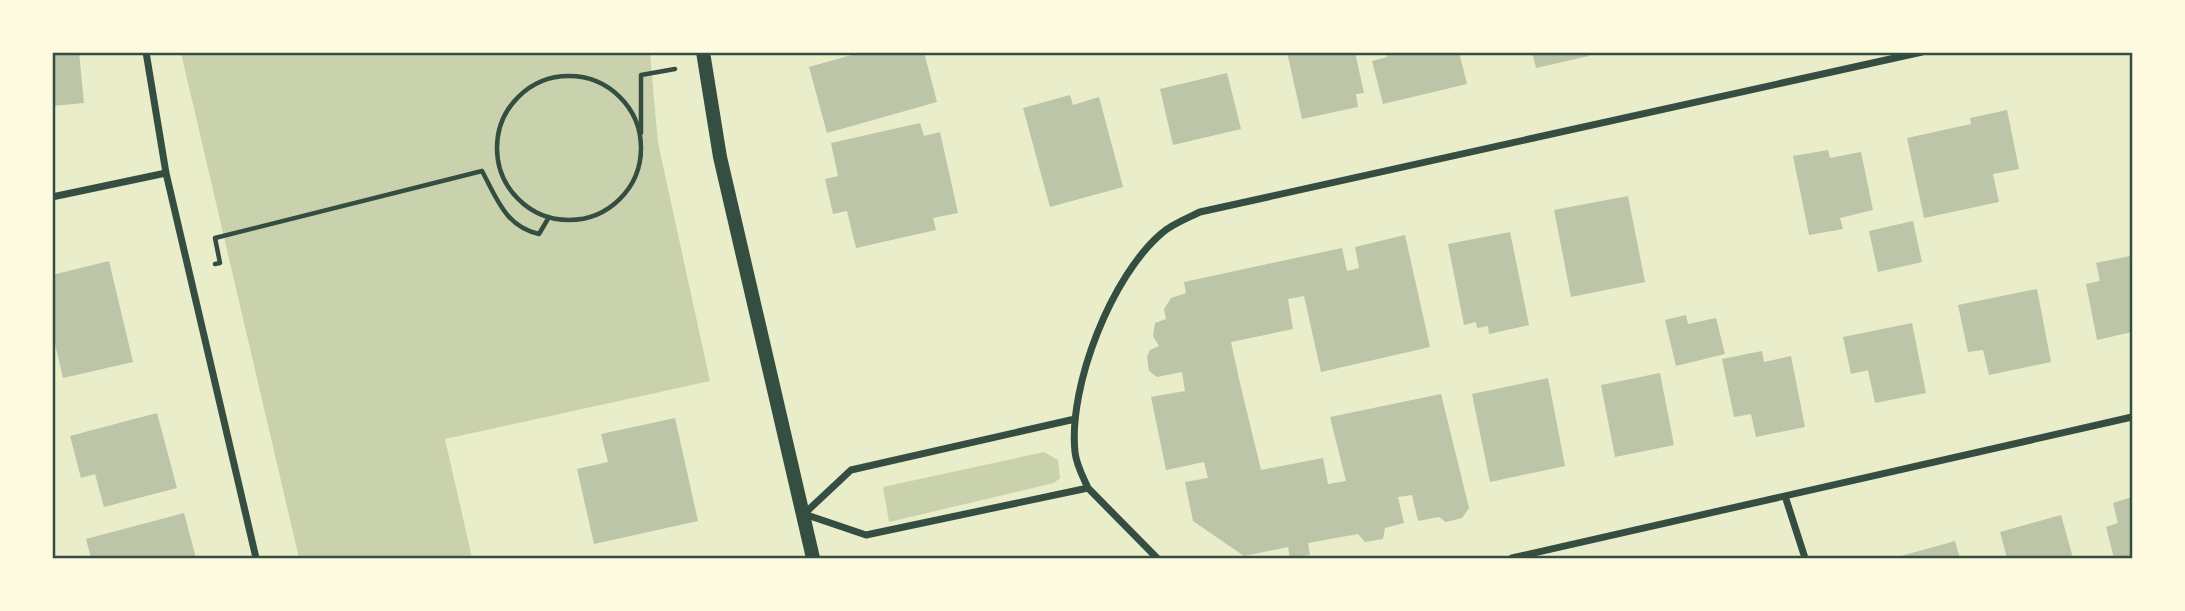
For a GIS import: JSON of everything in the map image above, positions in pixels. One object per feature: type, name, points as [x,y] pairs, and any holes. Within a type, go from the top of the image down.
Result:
[{"type":"main road","points":[[704,58],[720,157],[813,558]]},
{"type":"street","points":[[146,52],[166,173],[256,558]]},
{"type":"street","points":[[1157,558],[1088,488],[1075,454],[1076,419],[1086,369],[1101,325],[1137,258],[1163,231],[1200,212],[1922,52]]},
{"type":"street","points":[[52,197],[166,173]]},
{"type":"street","points":[[1512,558],[2133,417]]},
{"type":"street","points":[[1076,419],[850,471],[804,514],[866,535],[1088,488]]},
{"type":"street","points":[[1785,496],[1805,558]]},
{"type":"path","points":[[641,138],[632,112],[615,93],[582,76],[557,76],[525,90],[508,108],[501,120],[496,145],[500,170],[520,201],[549,218],[574,220],[598,214],[619,199],[634,179],[640,163],[641,138],[641,75],[704,58]]},
{"type":"path","points":[[190,269],[220,263],[215,238],[482,171],[508,218],[525,231],[540,234],[549,218]]},
{"type":"green space","points":[[181,53],[650,53],[658,143],[710,381],[445,439],[472,558],[299,558]]},
{"type":"green space","points":[[1044,452],[1058,460],[1060,478],[1054,483],[889,522],[883,487]]},
{"type":"building","points":[[52,52],[79,52],[84,103],[52,106]]},
{"type":"building","points":[[862,52],[924,52],[937,102],[827,133],[809,67]]},
{"type":"building","points":[[1287,52],[1355,52],[1364,93],[1356,94],[1358,107],[1302,119]]},
{"type":"building","points":[[1386,52],[1459,52],[1467,84],[1383,104],[1372,61],[1387,57]]},
{"type":"building","points":[[1532,52],[1588,52],[1589,56],[1536,68]]},
{"type":"building","points":[[1227,73],[1241,129],[1173,145],[1160,89]]},
{"type":"building","points":[[1070,95],[1073,105],[1099,97],[1123,187],[1050,207],[1023,108]]},
{"type":"building","points":[[2007,110],[2019,169],[1993,174],[1999,202],[1924,218],[1907,138],[1971,124],[1970,118]]},
{"type":"building","points":[[920,123],[924,136],[940,132],[958,213],[933,218],[936,230],[856,248],[847,211],[833,214],[825,179],[838,176],[831,143]]},
{"type":"building","points":[[1828,150],[1830,158],[1861,152],[1873,210],[1840,218],[1843,229],[1809,235],[1793,156]]},
{"type":"building","points":[[1628,196],[1645,282],[1571,297],[1554,210]]},
{"type":"building","points":[[1913,221],[1922,262],[1878,272],[1869,231]]},
{"type":"building","points":[[1510,232],[1529,325],[1489,334],[1488,326],[1477,328],[1476,322],[1464,325],[1448,244]]},
{"type":"building","points":[[1405,235],[1430,347],[1321,372],[1304,296],[1288,299],[1293,329],[1231,342],[1239,379],[1261,470],[1323,458],[1328,484],[1346,481],[1330,417],[1441,394],[1469,508],[1462,518],[1446,522],[1439,517],[1418,521],[1412,495],[1398,497],[1404,523],[1385,528],[1383,539],[1365,542],[1358,534],[1308,543],[1310,555],[1290,558],[1288,547],[1244,556],[1193,521],[1185,482],[1208,478],[1204,462],[1166,470],[1151,397],[1185,391],[1182,372],[1157,377],[1149,371],[1147,357],[1150,350],[1159,346],[1153,336],[1155,323],[1166,319],[1164,309],[1171,298],[1186,293],[1184,282],[1342,248],[1347,271],[1359,268],[1355,247]]},
{"type":"building","points":[[2130,256],[2132,332],[2097,340],[2086,284],[2100,281],[2096,263]]},
{"type":"building","points":[[109,261],[133,362],[63,378],[52,331],[52,275]]},
{"type":"building","points":[[2037,289],[2051,362],[1989,375],[1983,350],[1968,352],[1958,305]]},
{"type":"building","points":[[1686,315],[1688,324],[1716,318],[1725,354],[1676,366],[1665,320]]},
{"type":"building","points":[[1912,323],[1926,393],[1875,403],[1868,370],[1851,374],[1843,337]]},
{"type":"building","points":[[1762,351],[1764,362],[1791,356],[1805,427],[1756,437],[1751,414],[1734,417],[1722,359]]},
{"type":"building","points":[[1660,373],[1674,445],[1615,457],[1601,385]]},
{"type":"building","points":[[1548,378],[1565,466],[1490,482],[1472,394]]},
{"type":"building","points":[[157,413],[177,488],[104,507],[95,474],[81,478],[70,436]]},
{"type":"building","points":[[675,418],[698,521],[594,544],[577,469],[608,462],[601,434]]},
{"type":"building","points":[[2132,497],[2132,558],[2114,558],[2106,527],[2118,523],[2113,503]]},
{"type":"building","points":[[184,513],[196,558],[91,558],[86,539]]},
{"type":"building","points":[[2061,515],[2073,558],[2007,558],[2000,532]]},
{"type":"building","points":[[1955,541],[1960,558],[1901,558],[1901,556]]}]
